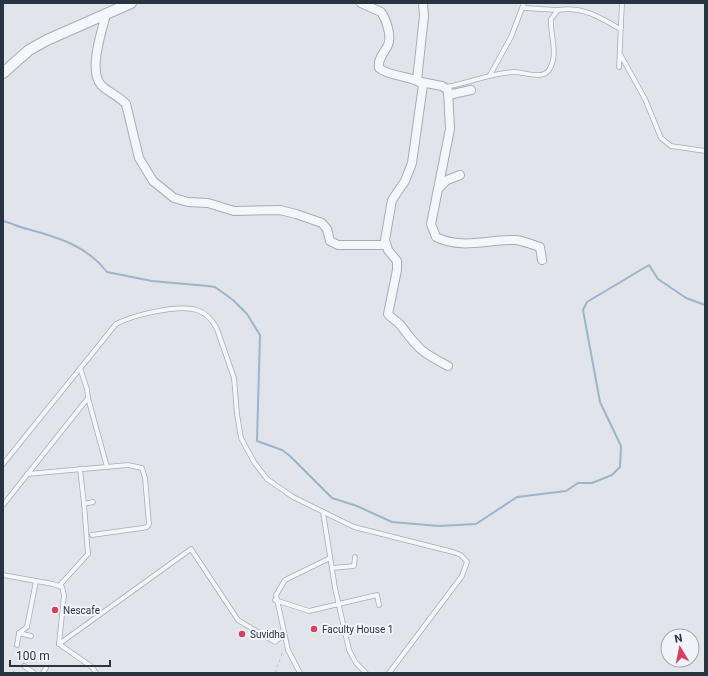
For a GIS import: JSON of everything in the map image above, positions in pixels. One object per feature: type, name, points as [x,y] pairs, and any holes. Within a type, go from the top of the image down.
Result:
[{"type":"street","points":[[3,73],[35,47],[131,3]]},
{"type":"street","points":[[361,3],[381,12],[388,30],[389,43],[380,59],[379,68],[394,76],[419,81],[447,91],[471,90]]},
{"type":"street","points":[[422,3],[424,16],[419,81],[423,88],[412,163],[405,180],[392,200],[386,245],[394,256],[397,270],[388,314],[402,327],[410,340],[422,352],[448,366]]},
{"type":"street","points":[[106,14],[96,58],[96,74],[102,86],[126,104],[139,158],[158,186],[180,200],[208,203],[234,211],[280,210],[296,214],[322,223],[327,229],[330,241],[338,245],[386,245]]},
{"type":"street","points":[[447,91],[450,129],[431,224],[436,238],[448,243],[476,244],[517,240],[540,247],[542,260]]},
{"type":"street","points":[[438,188],[447,180],[460,175]]},
{"type":"lane","points":[[619,67],[622,3]]},
{"type":"lane","points":[[490,75],[511,37],[524,5],[594,13],[620,29]]},
{"type":"lane","points":[[447,91],[490,75],[518,72],[541,75],[547,73],[550,69],[554,48],[551,19],[558,10]]},
{"type":"lane","points":[[620,54],[645,99],[661,138],[671,146],[705,151]]},
{"type":"lane","points":[[3,464],[110,330],[122,320],[183,308],[199,311],[213,322],[231,366],[234,378],[238,426],[246,449],[254,462],[274,485],[293,497],[354,527],[368,532],[453,552],[461,555],[466,562],[462,576],[389,673]]},
{"type":"lane","points":[[80,368],[87,389],[88,398],[107,467]]},
{"type":"lane","points":[[3,505],[88,398]]},
{"type":"lane","points":[[27,474],[134,465],[142,468],[145,478],[149,524],[147,527],[92,535]]},
{"type":"lane","points":[[59,586],[88,554],[80,469]]},
{"type":"lane","points":[[84,504],[93,502]]},
{"type":"lane","points":[[324,512],[338,603],[349,650],[356,663],[366,673]]},
{"type":"lane","points":[[59,644],[191,549],[238,620],[275,642],[283,635]]},
{"type":"lane","points":[[332,568],[354,566],[355,557]]},
{"type":"lane","points":[[300,673],[283,635],[275,600],[277,590],[285,580],[293,574],[330,558]]},
{"type":"lane","points":[[3,575],[62,587],[64,595],[59,644]]},
{"type":"lane","points":[[17,645],[19,633],[27,626],[36,581]]},
{"type":"lane","points":[[275,600],[309,611],[376,595],[379,605]]},
{"type":"lane","points":[[58,611],[62,614]]},
{"type":"lane","points":[[19,633],[31,636]]},
{"type":"lane","points":[[59,644],[92,667],[96,673]]},
{"type":"lane","points":[[24,666],[34,673]]},
{"type":"lane","points":[[42,673],[46,668]]},
{"type":"path","points":[[275,673],[286,642]]},
{"type":"waterway","points":[[3,221],[61,239],[90,255],[107,272],[152,281],[215,287],[233,300],[247,314],[260,335],[257,441],[282,450],[290,456],[332,498],[357,506],[392,522],[439,526],[476,524],[517,497],[566,491],[578,483],[592,483],[612,475],[620,467],[621,446],[600,402],[583,310],[587,302],[649,265],[658,279],[686,298],[705,305]]},
{"type":"place","name":"Nescafe","points":[[55,610]]},
{"type":"place","name":"Faculty House 1","points":[[314,629]]},
{"type":"place","name":"Suvidha","points":[[242,634]]}]
